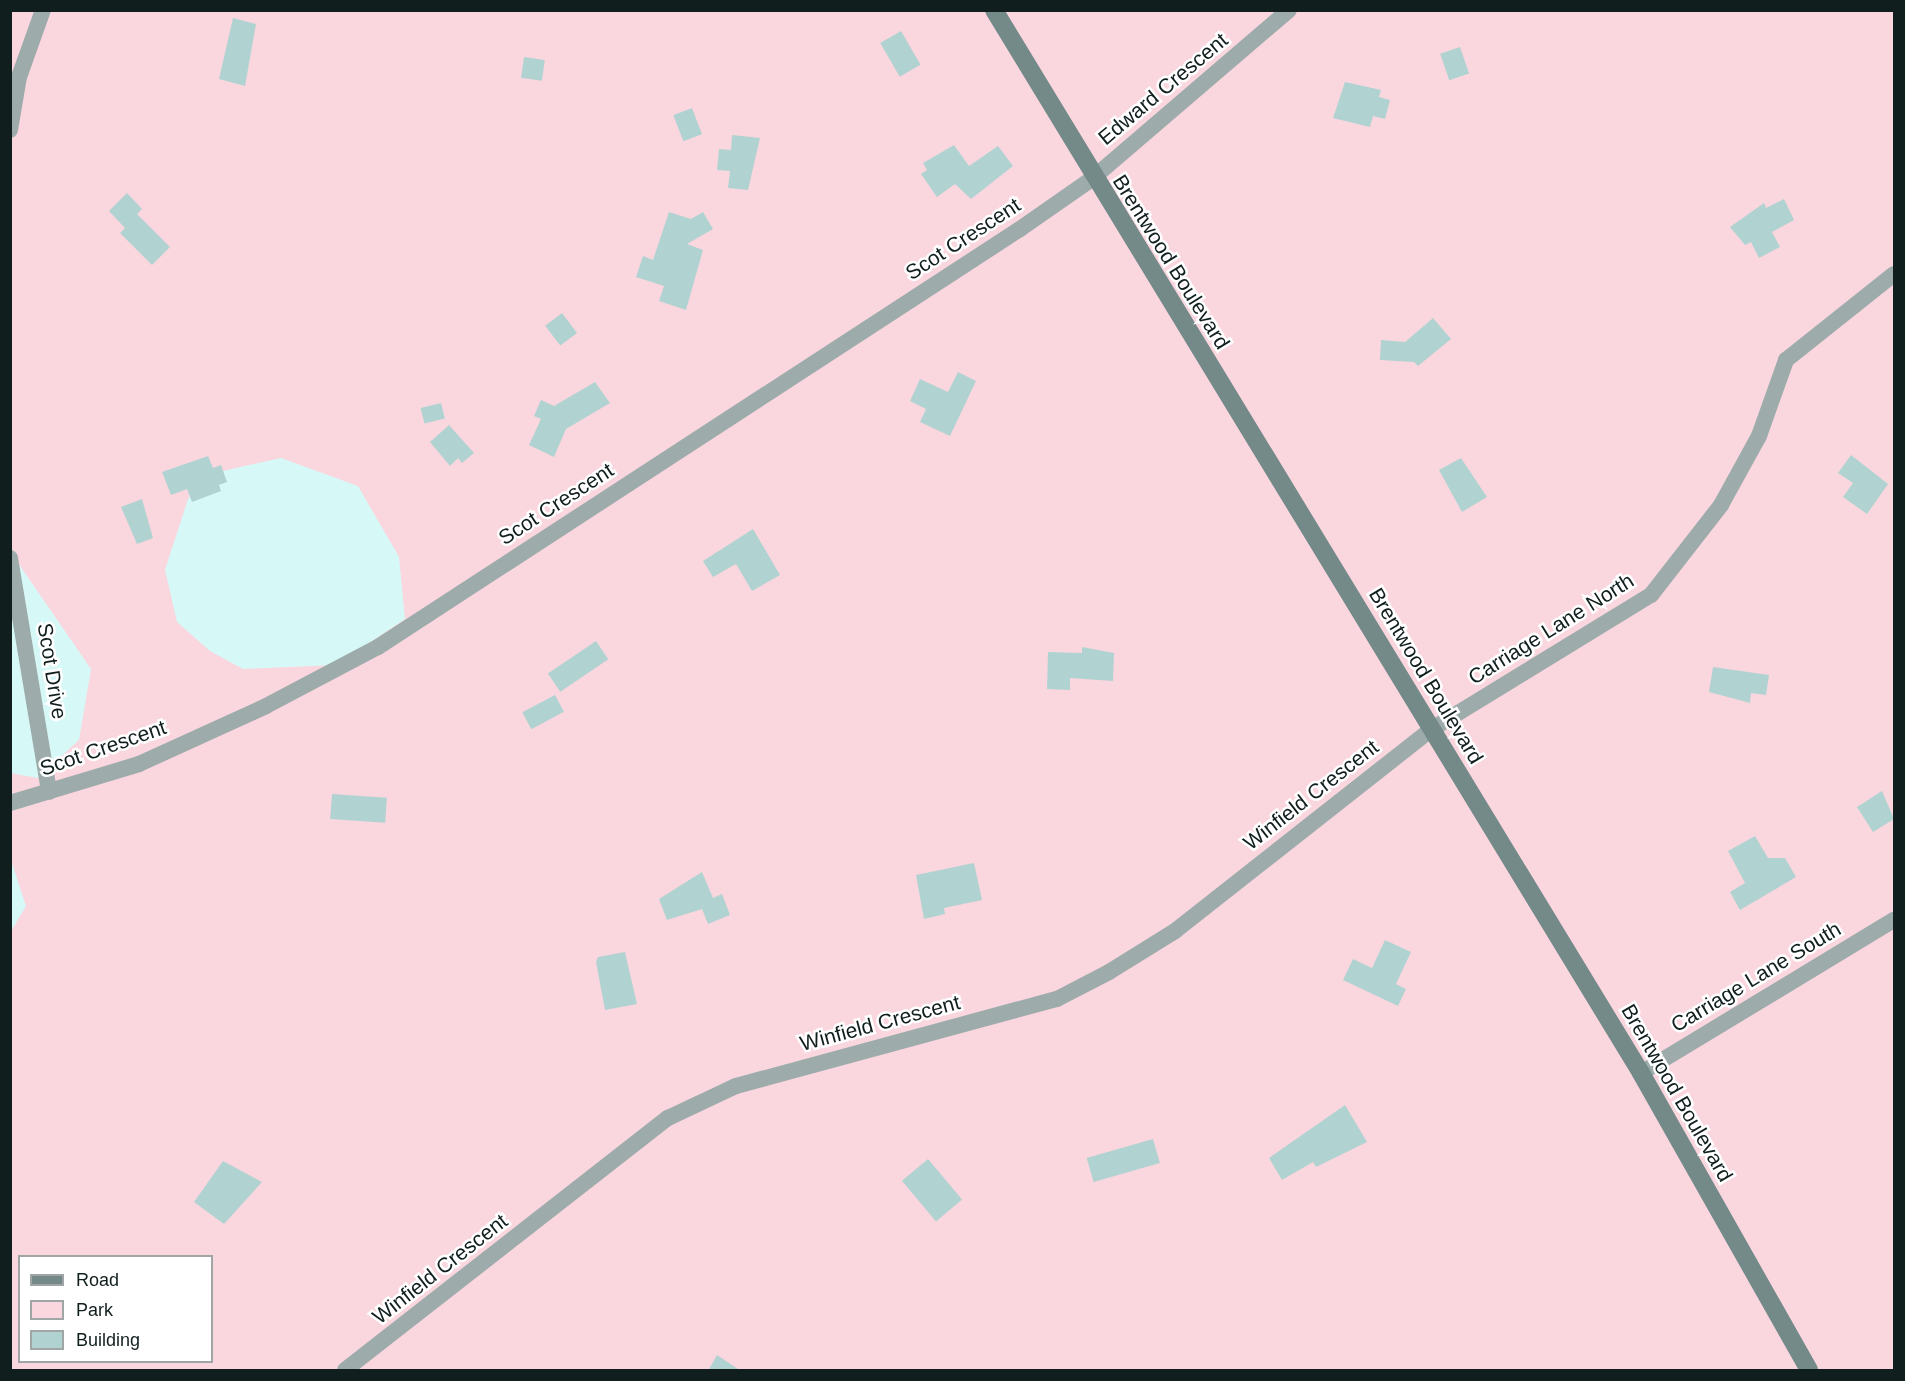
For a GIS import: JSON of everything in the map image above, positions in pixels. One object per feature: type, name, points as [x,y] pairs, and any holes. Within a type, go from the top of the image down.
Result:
[{"type":"street","points":[[10,130],[19,77],[43,10]]},
{"type":"street","name":"Brentwood Boulevard","points":[[994,10],[1093,178],[1641,1073],[1809,1371]]},
{"type":"street","name":"Edward Crescent","points":[[1093,178],[1289,10]]},
{"type":"street","name":"Scot Crescent","points":[[10,803],[139,764],[266,706],[378,647],[1093,178]]},
{"type":"street","name":"Carriage Lane North","points":[[1432,729],[1651,595],[1721,505],[1759,436],[1786,360],[1894,274]]},
{"type":"street","name":"Scot Drive","points":[[10,558],[49,792]]},
{"type":"street","name":"Winfield Crescent","points":[[345,1371],[669,1118],[736,1086],[1057,999],[1109,972],[1175,931],[1432,729]]},
{"type":"street","name":"Carriage Lane South","points":[[1641,1073],[1894,920]]},
{"type":"green space","points":[[11,11],[1894,11],[1894,1370],[11,1370],[10,933],[26,906],[11,860],[10,773],[38,778],[79,740],[91,669],[16,560],[11,560]],"holes":[[[281,458],[358,486],[399,557],[405,619],[336,665],[243,669],[210,651],[177,622],[165,570],[188,499],[205,475]]]},
{"type":"building","points":[[233,18],[256,24],[245,86],[219,79]]},
{"type":"building","points":[[901,31],[920,65],[900,77],[880,43]]},
{"type":"building","points":[[1460,47],[1469,73],[1449,80],[1440,54]]},
{"type":"building","points":[[524,57],[545,60],[542,81],[521,78]]},
{"type":"building","points":[[1345,82],[1381,90],[1379,97],[1390,100],[1385,119],[1373,116],[1370,127],[1333,118]]},
{"type":"building","points":[[692,108],[702,134],[683,141],[673,115]]},
{"type":"building","points":[[732,135],[760,138],[748,190],[728,188],[730,171],[717,170],[719,149],[731,150]]},
{"type":"building","points":[[954,145],[969,166],[998,146],[1013,166],[971,199],[955,184],[937,197],[921,174],[927,170],[923,163]]},
{"type":"building","points":[[127,193],[142,209],[137,214],[170,247],[152,265],[120,233],[125,228],[109,211]]},
{"type":"building","points":[[1784,199],[1794,220],[1772,232],[1780,247],[1759,258],[1751,242],[1745,245],[1730,227],[1764,203],[1766,208]]},
{"type":"building","points":[[669,212],[691,219],[703,212],[713,229],[687,244],[703,250],[686,310],[659,301],[664,286],[636,277],[643,256],[653,260]]},
{"type":"building","points":[[562,313],[577,333],[560,346],[545,326]]},
{"type":"building","points":[[1433,318],[1451,339],[1418,366],[1414,362],[1380,360],[1381,340],[1405,342]]},
{"type":"building","points":[[958,372],[976,381],[950,436],[920,422],[926,409],[910,401],[920,379],[948,392]]},
{"type":"building","points":[[595,382],[610,403],[566,429],[554,457],[529,445],[541,419],[534,416],[541,400],[554,406]]},
{"type":"building","points":[[441,403],[445,419],[424,424],[421,408]]},
{"type":"building","points":[[449,425],[474,453],[462,463],[458,458],[450,466],[430,442]]},
{"type":"building","points":[[1851,455],[1888,484],[1867,514],[1843,497],[1853,483],[1838,473]]},
{"type":"building","points":[[208,456],[213,468],[221,465],[227,482],[219,485],[221,491],[192,502],[187,489],[171,495],[162,472]]},
{"type":"building","points":[[1461,458],[1487,497],[1462,512],[1439,470]]},
{"type":"building","points":[[142,499],[153,538],[137,544],[121,507]]},
{"type":"building","points":[[753,529],[780,575],[752,591],[736,564],[713,577],[703,561]]},
{"type":"building","points":[[596,641],[608,659],[560,692],[548,673]]},
{"type":"building","points":[[1082,647],[1114,653],[1113,681],[1070,678],[1070,690],[1047,689],[1048,652],[1082,653]]},
{"type":"building","points":[[1713,667],[1769,675],[1766,695],[1751,693],[1750,703],[1709,692]]},
{"type":"building","points":[[555,695],[564,712],[531,729],[522,712]]},
{"type":"building","points":[[1882,791],[1894,819],[1873,832],[1857,807]]},
{"type":"building","points":[[332,794],[387,798],[385,823],[330,819]]},
{"type":"building","points":[[1755,836],[1768,858],[1785,858],[1796,877],[1740,910],[1730,892],[1745,883],[1728,851]]},
{"type":"building","points":[[974,863],[982,900],[944,908],[945,914],[924,919],[916,875]]},
{"type":"building","points":[[702,872],[713,898],[722,894],[730,915],[708,924],[702,909],[667,920],[659,899]]},
{"type":"building","points":[[1385,940],[1411,952],[1396,984],[1406,989],[1398,1006],[1343,980],[1353,959],[1372,968]]},
{"type":"building","points":[[625,952],[637,1004],[605,1010],[596,962],[598,957]]},
{"type":"building","points":[[1345,1105],[1367,1142],[1316,1167],[1313,1162],[1282,1180],[1269,1158]]},
{"type":"building","points":[[1153,1139],[1160,1163],[1094,1182],[1087,1158]]},
{"type":"building","points":[[928,1159],[962,1200],[936,1221],[902,1181]]},
{"type":"building","points":[[223,1161],[262,1182],[224,1224],[194,1202]]},
{"type":"building","points":[[717,1355],[741,1371],[708,1371]]}]
